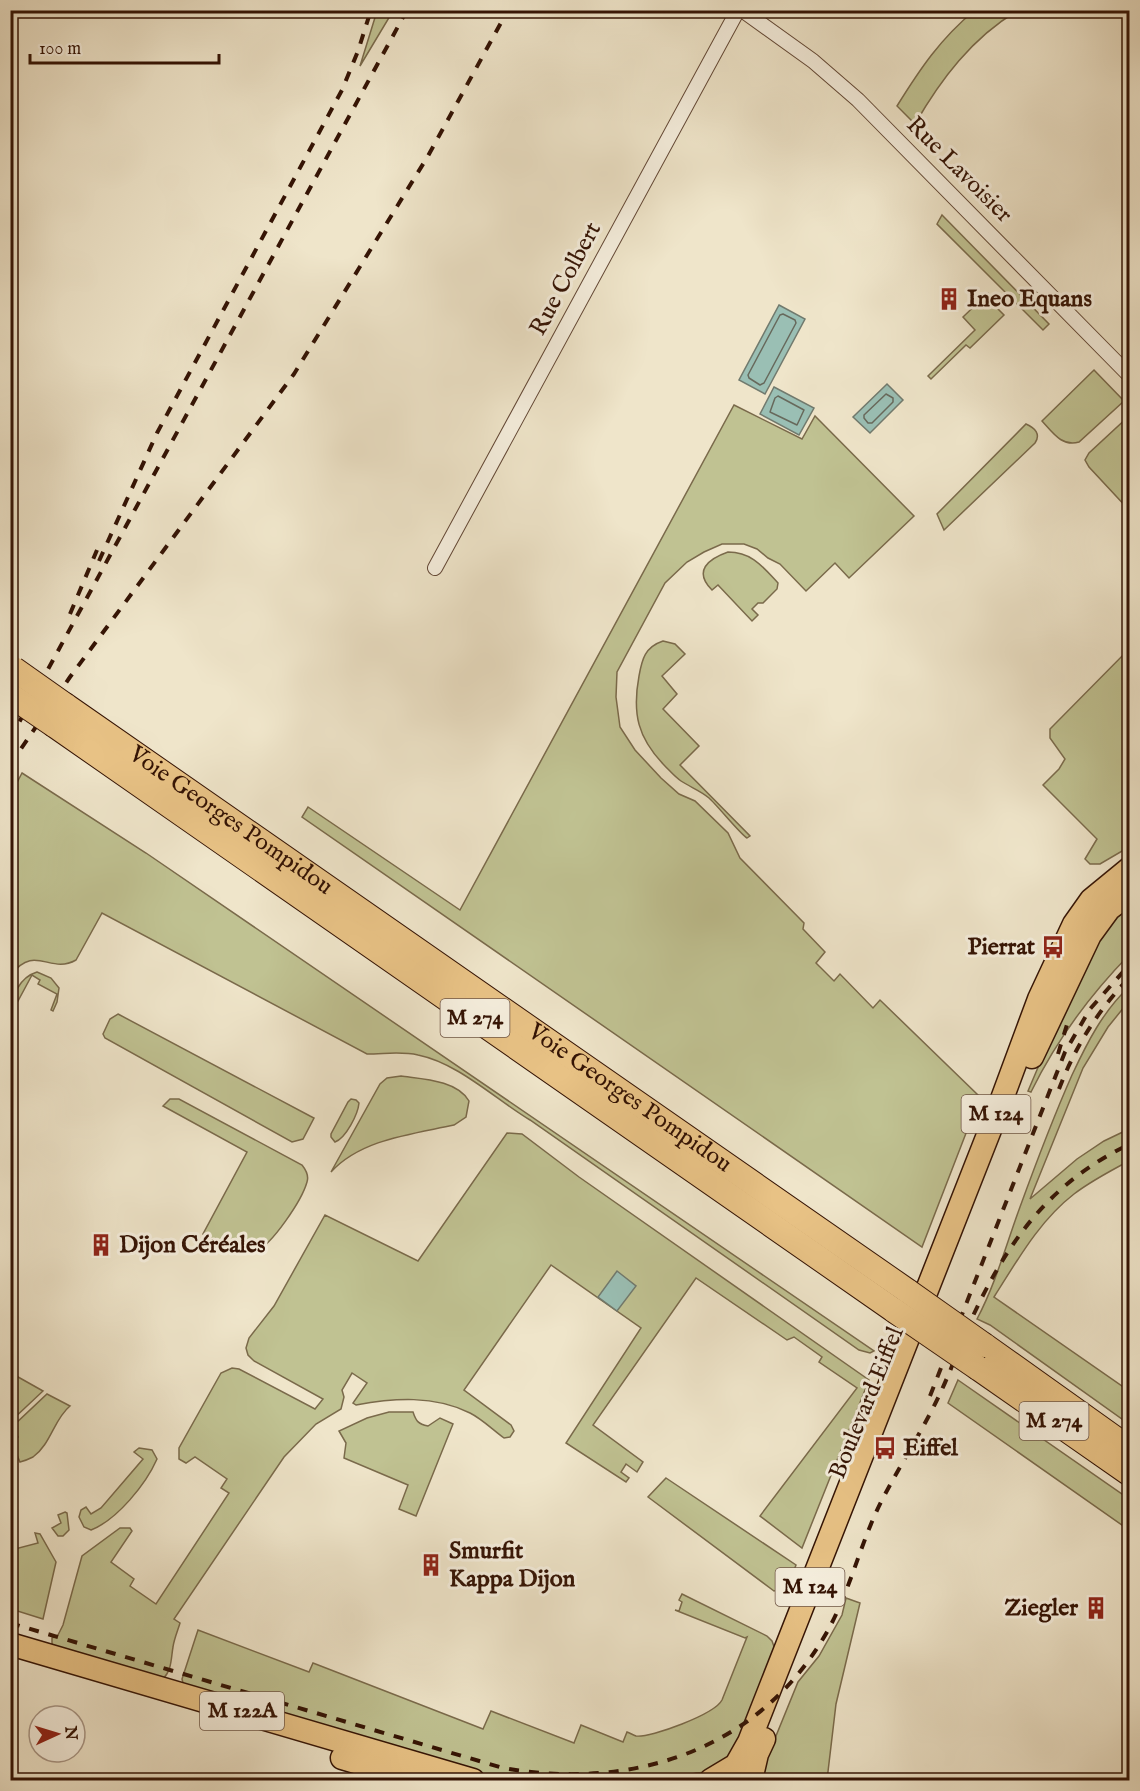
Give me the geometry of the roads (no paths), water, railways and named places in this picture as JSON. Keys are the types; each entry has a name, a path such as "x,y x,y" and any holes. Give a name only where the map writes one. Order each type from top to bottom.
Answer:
{"highway":[{"name":"Voie Georges Pompidou","path":"12,668 59,715 902,1302 978,1368 1130,1474"},
{"name":"Voie Georges Pompidou","path":"10,695 59,715"},
{"name":"Voie Georges Pompidou","path":"902,1302 984,1345 1130,1449"}],"main road":[{"name":"Boulevard Eiffel","path":"712,1780 736,1766 746,1748 995,1118 1039,999 1074,924 1091,900 1130,868"},
{"name":"Boulevard Eiffel","path":"751,1780 758,1754 1037,1046 1090,935 1109,909 1130,893"},
{"name":"M 122A","path":"10,1644 473,1780"},
{"name":"M 122A","path":"10,1657 416,1780"},
{"path":"693,1780 712,1780"}],"street":[{"name":"Rue Colbert","path":"435,568 738,10"},
{"name":"Rue Lavoisier","path":"742,10 813,61 858,100 1130,376"}],"water":[{"path":"779,305 805,319 765,394 739,380"},
{"path":"887,384 903,400 870,433 853,417"},
{"path":"774,387 814,408 799,435 760,414"},
{"path":"617,1271 636,1286 617,1311 598,1297"}],"railway":[{"path":"99,561 157,433 342,90 371,10"},
{"path":"10,739 407,10"},
{"path":"10,765 70,677 294,374 428,156 508,10"},
{"path":"70,614 97,550"},
{"path":"930,1396 1065,1052 1090,1009 1130,964"},
{"path":"1059,1089 1072,1058 1088,1030 1130,977"},
{"path":"1058,1054 1069,1018"},
{"path":"10,1623 503,1768 551,1774 599,1773 645,1766 689,1753 729,1733 766,1706 799,1673 835,1616 881,1502 932,1410 977,1307 1009,1250 1028,1224 1072,1180 1099,1161 1130,1144"}],"place":[{"name":"Ineo Equans","path":"949,299"},
{"name":"Pierrat","path":"1053,947"},
{"name":"Dijon Céréales","path":"101,1245"},
{"name":"Eiffel","path":"885,1448"},
{"name":"Smurfit Kappa Dijon","path":"431,1565"},
{"name":"Ziegler","path":"1096,1608"}]}
